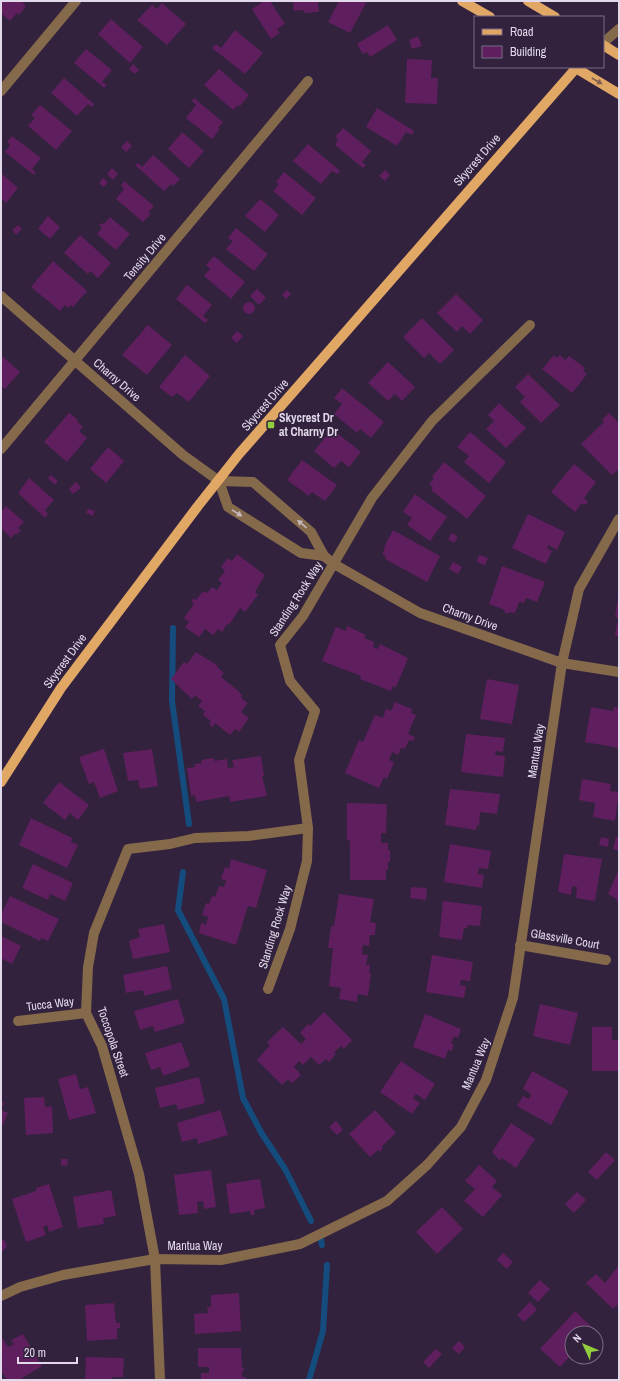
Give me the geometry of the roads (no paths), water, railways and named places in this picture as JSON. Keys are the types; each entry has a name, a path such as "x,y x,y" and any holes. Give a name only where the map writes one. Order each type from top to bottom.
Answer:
{"main road":[{"path":"462,1 488,16"},
{"path":"528,1 553,16"},
{"path":"604,45 619,55"},
{"name":"Skycrest Drive","path":"1,782 62,688 198,506 249,442 574,68"},
{"path":"577,68 619,94"}],"street":[{"path":"1,91 76,1"},
{"path":"604,43 619,29"},
{"name":"Tensity Drive","path":"1,449 308,81"},
{"name":"Charny Drive","path":"1,296 183,455 219,481 253,482 311,532 324,556 334,564 420,613 562,663 619,672"},
{"name":"Standing Rock Way","path":"268,989 290,929 307,861 308,828 300,760 315,711 290,681 280,645 303,616 372,498 432,421 530,325"},
{"path":"219,481 228,507 301,553 324,556"},
{"name":"Mantua Way","path":"1,1296 20,1287 63,1274 155,1259 221,1260 300,1244 387,1201 427,1165 461,1127 486,1080 513,998 562,663 580,589 619,519"},
{"name":"Toccopola Street","path":"160,1380 155,1259 138,1174 102,1046 86,1013 88,967 94,933 128,849 170,844 195,838 248,836 308,828"},
{"name":"Glassville Court","path":"520,945 606,960"},
{"name":"Tucca Way","path":"18,1021 86,1013"}],"waterway":[{"path":"173,628 172,701 189,824"},
{"path":"183,872 178,910 224,999 243,1098 262,1134 285,1169 311,1221"},
{"path":"320,1236 322,1245"},
{"path":"309,1380 323,1331 327,1265"}],"place":[{"name":"Skycrest Dr at Charny Dr","path":"271,425"}]}
